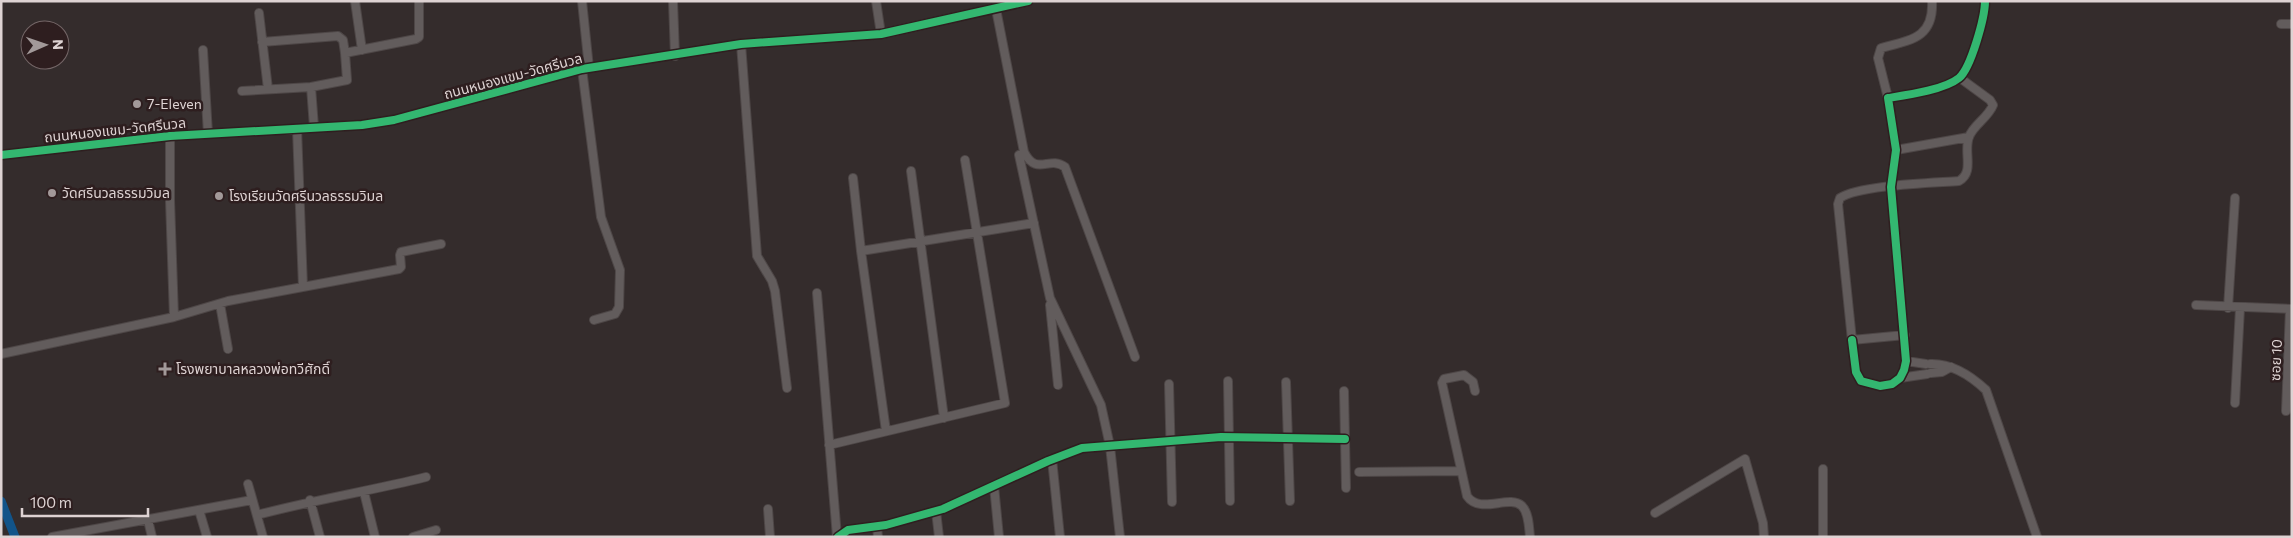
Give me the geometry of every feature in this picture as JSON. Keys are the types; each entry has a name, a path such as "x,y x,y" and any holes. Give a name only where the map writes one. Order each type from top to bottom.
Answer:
{"street":[{"path":"355,1 362,50"},
{"path":"345,53 420,37 419,1"},
{"path":"582,1 586,69 601,217 615,253 621,286 619,307 615,314 594,320"},
{"path":"673,1 675,56"},
{"path":"876,1 881,34"},
{"name":"ถนนหนองแขม-วัดศรีนวล","path":"1,155 170,136 314,128 394,120 586,69 741,44 881,34 1028,1"},
{"path":"1900,378 1906,361 1891,187 1896,150 1888,98 1878,52 1881,48 1911,39 1925,32 1933,14 1932,1"},
{"path":"1888,98 1933,89 1960,78 1976,44 1985,13 1985,1"},
{"path":"1000,6 1024,152 1035,165 1061,164 1069,174 1136,357"},
{"path":"259,13 268,89"},
{"path":"2281,24 2292,24"},
{"path":"242,91 311,87 347,80 343,40 338,36 262,42"},
{"path":"741,44 757,256 772,281 775,291 787,388"},
{"path":"203,50 208,134"},
{"path":"1896,150 1969,136 1990,112 1993,105 1990,100 1960,78"},
{"path":"311,87 314,128"},
{"path":"297,129 303,287"},
{"path":"170,136 174,317"},
{"path":"1952,368 1942,372 1900,378 1892,384 1880,386 1861,381 1856,372 1838,204 1840,198 1846,194 1891,187 1958,181 1965,178 1969,136"},
{"path":"1019,155 1050,298 1058,385"},
{"path":"829,445 1005,403 965,160"},
{"path":"911,171 944,418"},
{"path":"853,178 861,251 886,431"},
{"path":"2228,308 2234,198"},
{"path":"861,251 1034,224"},
{"path":"1,354 174,317 220,304 399,270 402,252 440,244"},
{"path":"817,293 837,537 848,530 877,526 936,511 1052,459 1082,448 1229,437 1345,439"},
{"path":"1050,298 1101,405 1110,446 1120,537"},
{"path":"220,304 228,349"},
{"path":"2196,305 2228,308 2291,309"},
{"path":"2235,403 2240,308"},
{"name":"ซอย 10","path":"2286,412 2291,309"},
{"path":"1852,340 1905,335"},
{"path":"1906,361 1928,364 1943,363 1969,375 1986,390 2038,537"},
{"path":"1475,391 1473,382 1464,375 1444,379 1442,383 1466,496 1470,502 1478,504 1516,503 1522,506 1526,512 1530,537"},
{"path":"1228,381 1230,501"},
{"path":"1286,382 1290,500"},
{"path":"1169,384 1172,502"},
{"path":"1344,391 1346,488"},
{"path":"1052,459 1060,537"},
{"path":"1655,513 1745,459 1763,523 1764,537"},
{"path":"1823,469 1824,537"},
{"path":"1359,472 1460,471"},
{"path":"256,515 310,500 364,492 426,478"},
{"path":"248,484 263,537"},
{"path":"994,486 999,537"},
{"path":"364,492 375,537"},
{"path":"52,537 94,534 148,520 252,500"},
{"path":"310,500 320,537"},
{"path":"768,508 770,537"},
{"path":"199,510 207,537"},
{"path":"936,511 939,537"},
{"path":"148,520 152,537"},
{"path":"877,526 878,537"},
{"path":"413,537 436,530"}],"waterway":[{"path":"1,501 15,537"}],"cycle path":[{"path":"1,155 170,136 362,125 394,120 582,69 741,44 881,34 1028,1"},
{"path":"1852,340 1856,372 1861,381 1880,386 1892,384 1900,378 1906,361 1891,187 1896,150 1888,98 1935,89 1959,78 1968,64 1976,42 1983,18 1985,1"},
{"path":"838,537 848,530 886,525 943,509 1048,461 1082,448 1221,437 1345,439"}],"place":[{"name":"7-Eleven","path":"137,104"},
{"name":"วัดศรีนวลธรรมวิมล","path":"52,193"},
{"name":"โรงเรียนวัดศรีนวลธรรมวิมล","path":"219,196"},
{"name":"โรงพยาบาลหลวงพ่อทวีศักดิ์","path":"165,369"}]}
